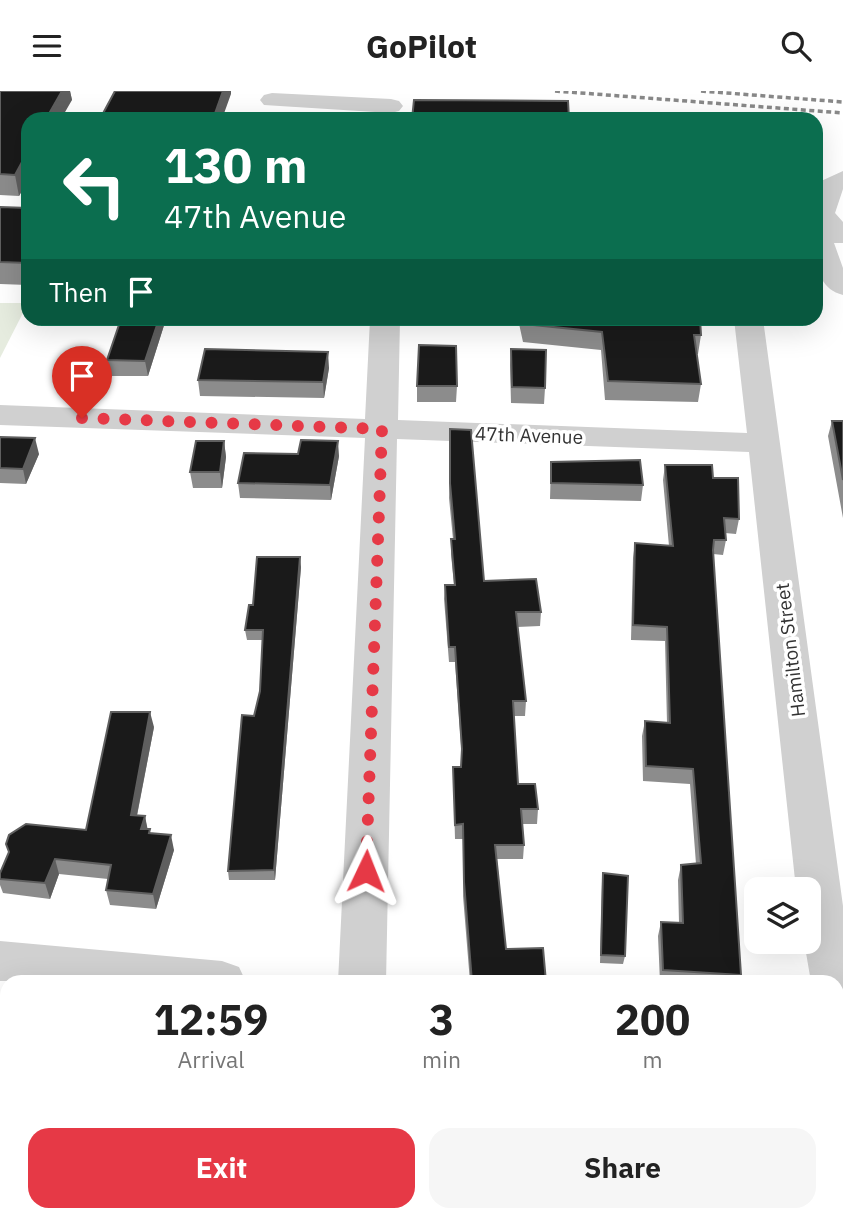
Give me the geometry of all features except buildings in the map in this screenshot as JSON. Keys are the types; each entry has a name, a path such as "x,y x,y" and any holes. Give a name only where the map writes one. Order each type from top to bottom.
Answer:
{"street":[{"path":"272,100 391,112 416,107"},
{"path":"823,210 828,187 843,179"},
{"path":"823,216 832,231 826,265 843,286"},
{"path":"362,975 385,326"},
{"name":"Hamilton Street","path":"750,326 822,919 834,975"},
{"name":"47th Avenue","path":"0,415 764,443"},
{"path":"0,961 148,975"}],"shaded area":[{"path":"0,303 21,303 21,317 0,358"}],"railway":[{"path":"555,91 843,113"},
{"path":"701,91 843,102"}],"route":[{"path":"82,418 382,429 366,871"}]}
